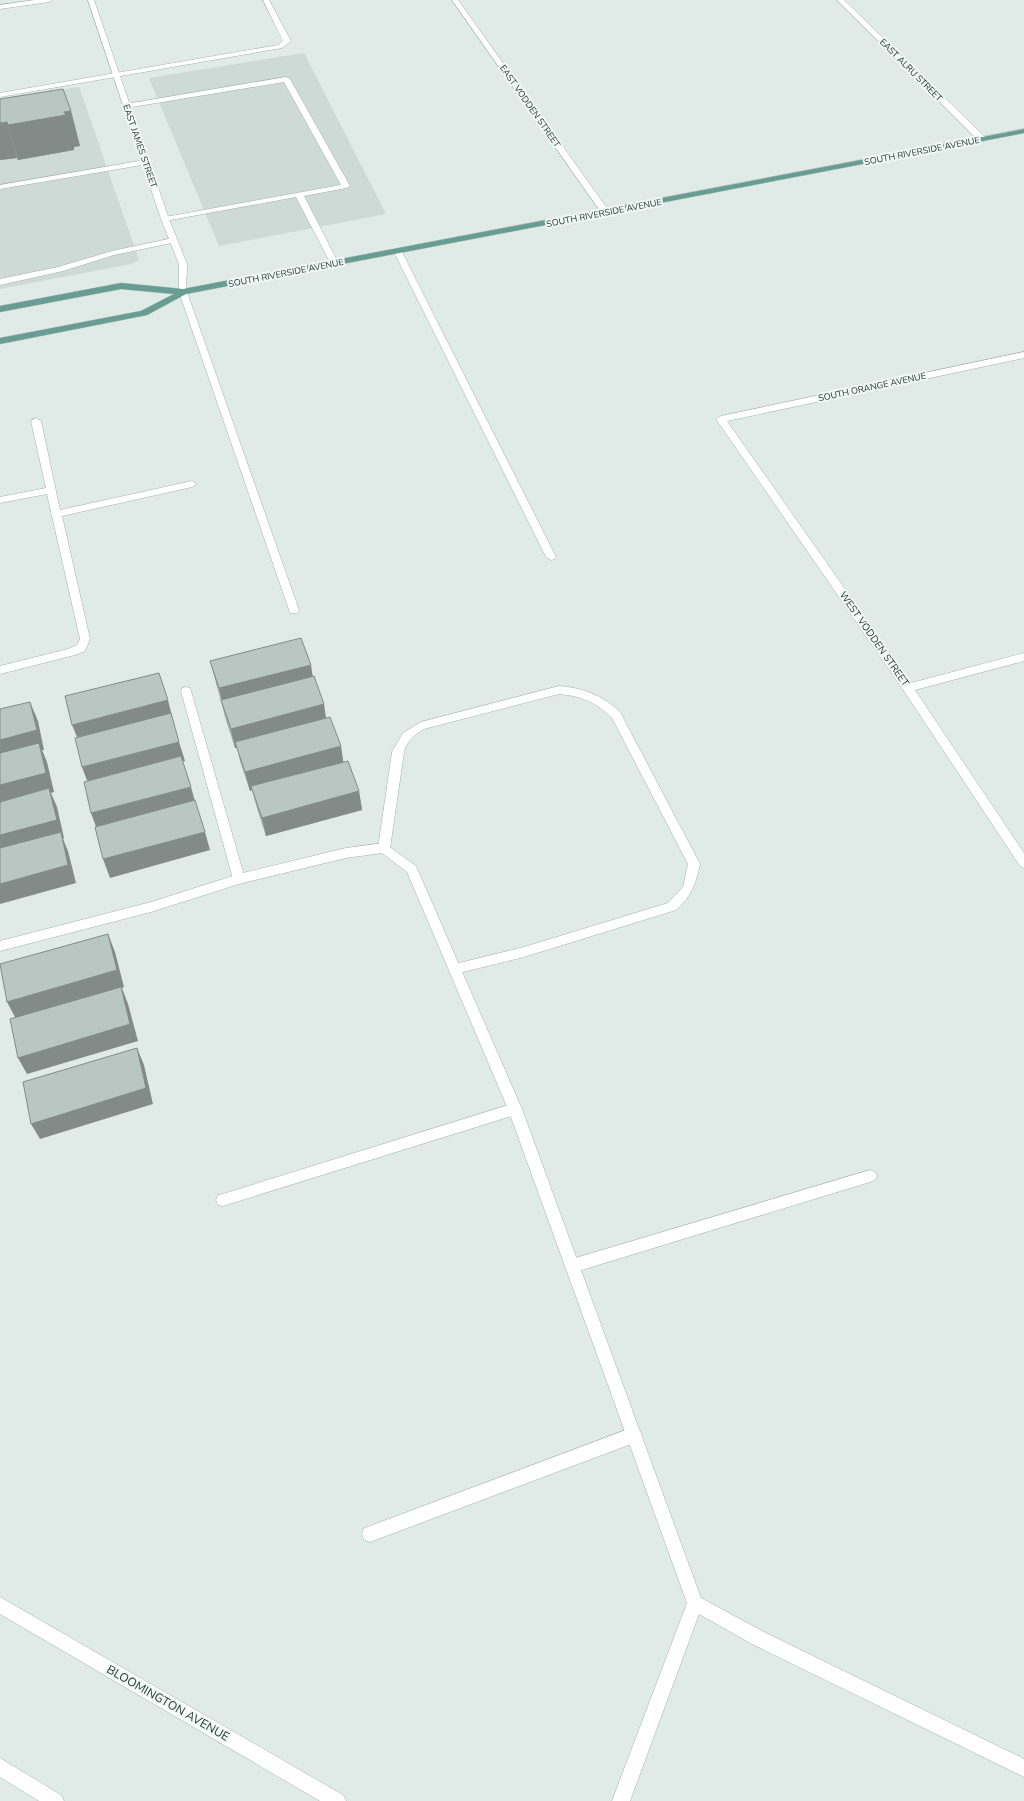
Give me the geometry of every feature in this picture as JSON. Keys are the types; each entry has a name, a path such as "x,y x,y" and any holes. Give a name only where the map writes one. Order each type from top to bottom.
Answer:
{"main road":[{"name":"SOUTH RIVERSIDE AVENUE","path":"0,309 121,286 183,292 1024,131"},
{"name":"SOUTH RIVERSIDE AVENUE","path":"0,341 144,313 183,292"}],"street":[{"path":"0,7 48,0"},
{"name":"EAST JAMES STREET","path":"91,0 145,162 183,264 183,292 294,610"},
{"path":"0,95 280,47 287,41 266,0"},
{"name":"EAST VODDEN STREET","path":"455,0 606,212"},
{"name":"EAST ALRU STREET","path":"840,0 982,140"},
{"path":"126,106 286,79 346,186 165,219"},
{"path":"0,187 145,162"},
{"path":"299,194 335,264"},
{"path":"0,282 60,269 112,253 173,240"},
{"path":"398,252 551,557"},
{"name":"SOUTH ORANGE AVENUE","path":"721,419 1024,355"},
{"name":"WEST VODDEN STREET","path":"721,419 908,688 1024,863"},
{"path":"0,670 71,652 81,648 86,639 36,421"},
{"path":"57,514 192,484"},
{"path":"0,500 51,490"},
{"path":"908,688 1024,657"},
{"path":"384,848 398,752 401,742 408,733 421,726 559,690 577,691 590,696 605,704 616,715 694,864 690,883 685,896 672,907 524,952 455,969"},
{"path":"186,691 239,878"},
{"path":"0,946 151,907 239,878 346,853 384,848 412,869 515,1109 695,1602 758,1638 1024,1768"},
{"path":"222,1200 515,1109"},
{"path":"572,1266 870,1176"},
{"path":"370,1534 634,1435"},
{"path":"621,1801 695,1602"},
{"name":"BLOOMINGTON AVENUE","path":"0,1605 337,1801"},
{"path":"0,1767 55,1801"}],"shaded area":[{"path":"304,53 386,214 219,246 149,78"},
{"path":"79,87 139,260 131,264 0,289 0,100"}],"building":[{"path":"63,89 71,111 64,112 66,115 8,125 7,122 0,123 0,99"},
{"path":"301,638 311,665 219,688 210,661"},
{"path":"159,673 168,700 72,725 65,696"},
{"path":"314,676 324,704 231,729 221,700"},
{"path":"30,702 37,730 0,740 0,709"},
{"path":"171,713 179,742 82,767 75,738"},
{"path":"330,717 341,746 245,772 235,742"},
{"path":"39,743 46,773 0,785 0,753"},
{"path":"181,756 191,787 91,813 84,782"},
{"path":"348,761 359,791 262,818 251,786"},
{"path":"49,788 57,820 0,835 0,802"},
{"path":"195,800 205,832 103,859 95,827"},
{"path":"61,832 68,865 0,884 0,848"},
{"path":"108,934 117,970 7,1002 0,964"},
{"path":"121,987 130,1024 18,1058 10,1019"},
{"path":"137,1048 146,1088 31,1124 23,1082"}]}
